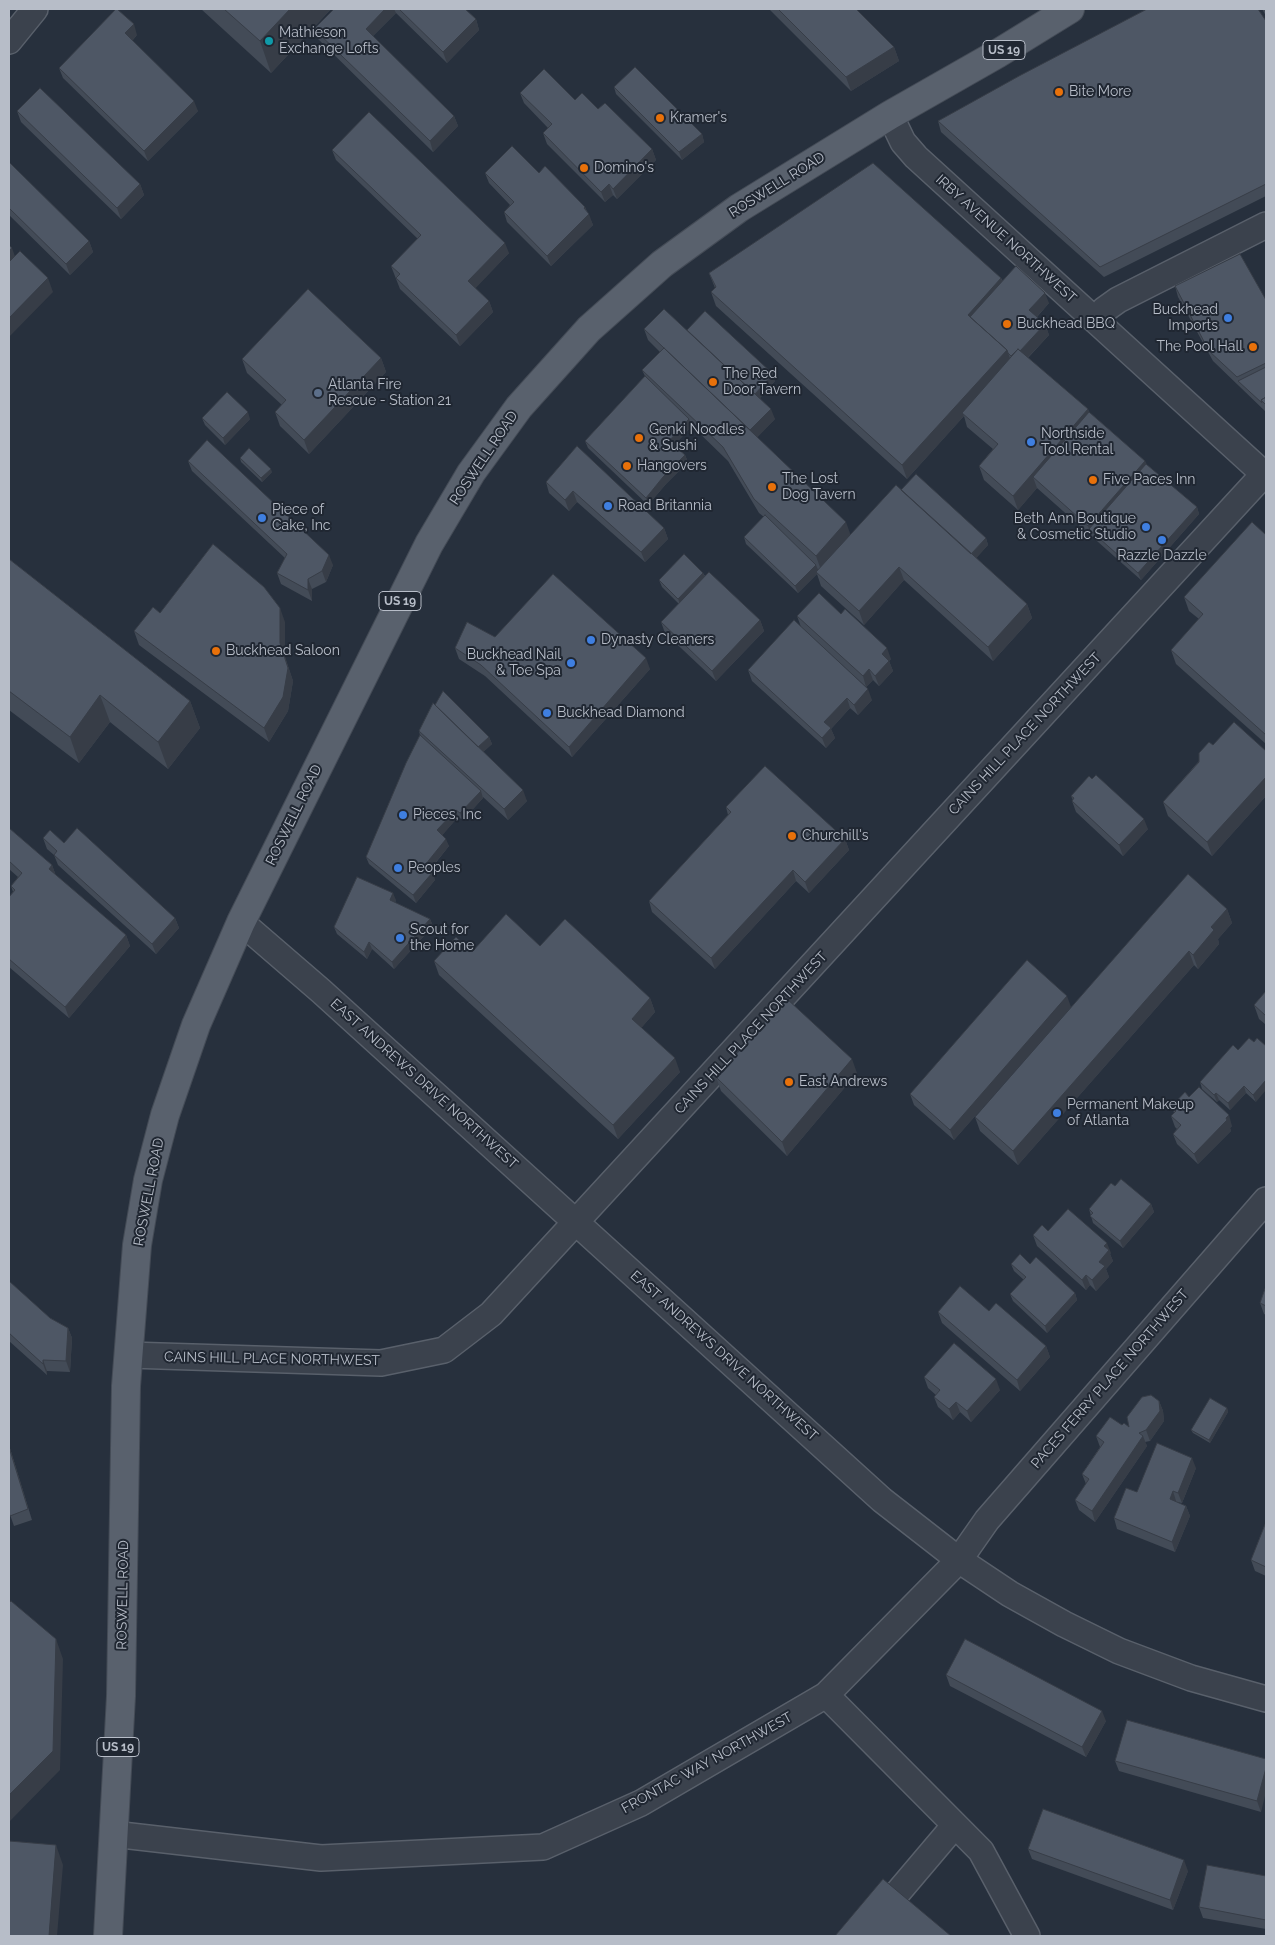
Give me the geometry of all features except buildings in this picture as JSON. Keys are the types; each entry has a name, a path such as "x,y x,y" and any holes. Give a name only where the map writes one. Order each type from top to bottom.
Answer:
{"main road":[{"name":"ROSWELL ROAD","path":"108,1936 121,1696 126,1386 137,1246 148,1180 165,1115 196,1025 241,922 429,544 471,473 519,407 589,329 669,257 739,208 890,115 997,54 1070,9"}],"street":[{"path":"9,42 35,9"},
{"name":"IRBY AVENUE NORTHWEST","path":"890,115 903,142 916,157 1265,475"},
{"path":"1096,320 1104,310 1118,300 1266,225"},
{"name":"CAINS HILL PLACE NORTHWEST","path":"129,1355 382,1363 444,1350 491,1314 1265,475"},
{"name":"EAST ANDREWS DRIVE NORTHWEST","path":"241,922 321,991 876,1494 959,1560 1010,1594 1056,1620 1120,1651 1191,1678 1266,1699"},
{"name":"PACES FERRY PLACE NORTHWEST","path":"826,1695 959,1560 987,1520 1266,1200"},
{"path":"826,1695 981,1851 1027,1936"},
{"name":"FRONTAC WAY NORTHWEST","path":"113,1834 321,1858 543,1847 641,1803 826,1695"},
{"path":"861,1936 955,1825"}],"place":[{"name":"Mathieson Exchange Lofts","path":"269,41"},
{"name":"Bite More","path":"1059,92"},
{"name":"Kramer's","path":"660,118"},
{"name":"Domino's","path":"584,168"},
{"name":"Buckhead Imports","path":"1228,318"},
{"name":"Buckhead BBQ","path":"1007,324"},
{"name":"The Pool Hall","path":"1253,347"},
{"name":"The Red Door Tavern","path":"713,382"},
{"name":"Atlanta Fire Rescue - Station 21","path":"318,393"},
{"name":"Genki Noodles & Sushi","path":"639,438"},
{"name":"Northside Tool Rental","path":"1031,442"},
{"name":"Hangovers","path":"627,466"},
{"name":"Five Paces Inn","path":"1093,480"},
{"name":"The Lost Dog Tavern","path":"772,487"},
{"name":"Road Britannia","path":"608,506"},
{"name":"Piece of Cake, Inc","path":"262,518"},
{"name":"Beth Ann Boutique & Cosmetic Studio","path":"1146,527"},
{"name":"Razzle Dazzle","path":"1162,540"},
{"name":"Dynasty Cleaners","path":"591,640"},
{"name":"Buckhead Saloon","path":"216,651"},
{"name":"Buckhead Nail & Toe Spa","path":"571,663"},
{"name":"Buckhead Diamond","path":"547,713"},
{"name":"Pieces, Inc","path":"403,815"},
{"name":"Churchill's","path":"792,836"},
{"name":"Peoples","path":"398,868"},
{"name":"Scout for the Home","path":"400,938"},
{"name":"East Andrews","path":"789,1082"},
{"name":"Permanent Makeup of Atlanta","path":"1057,1113"}]}
